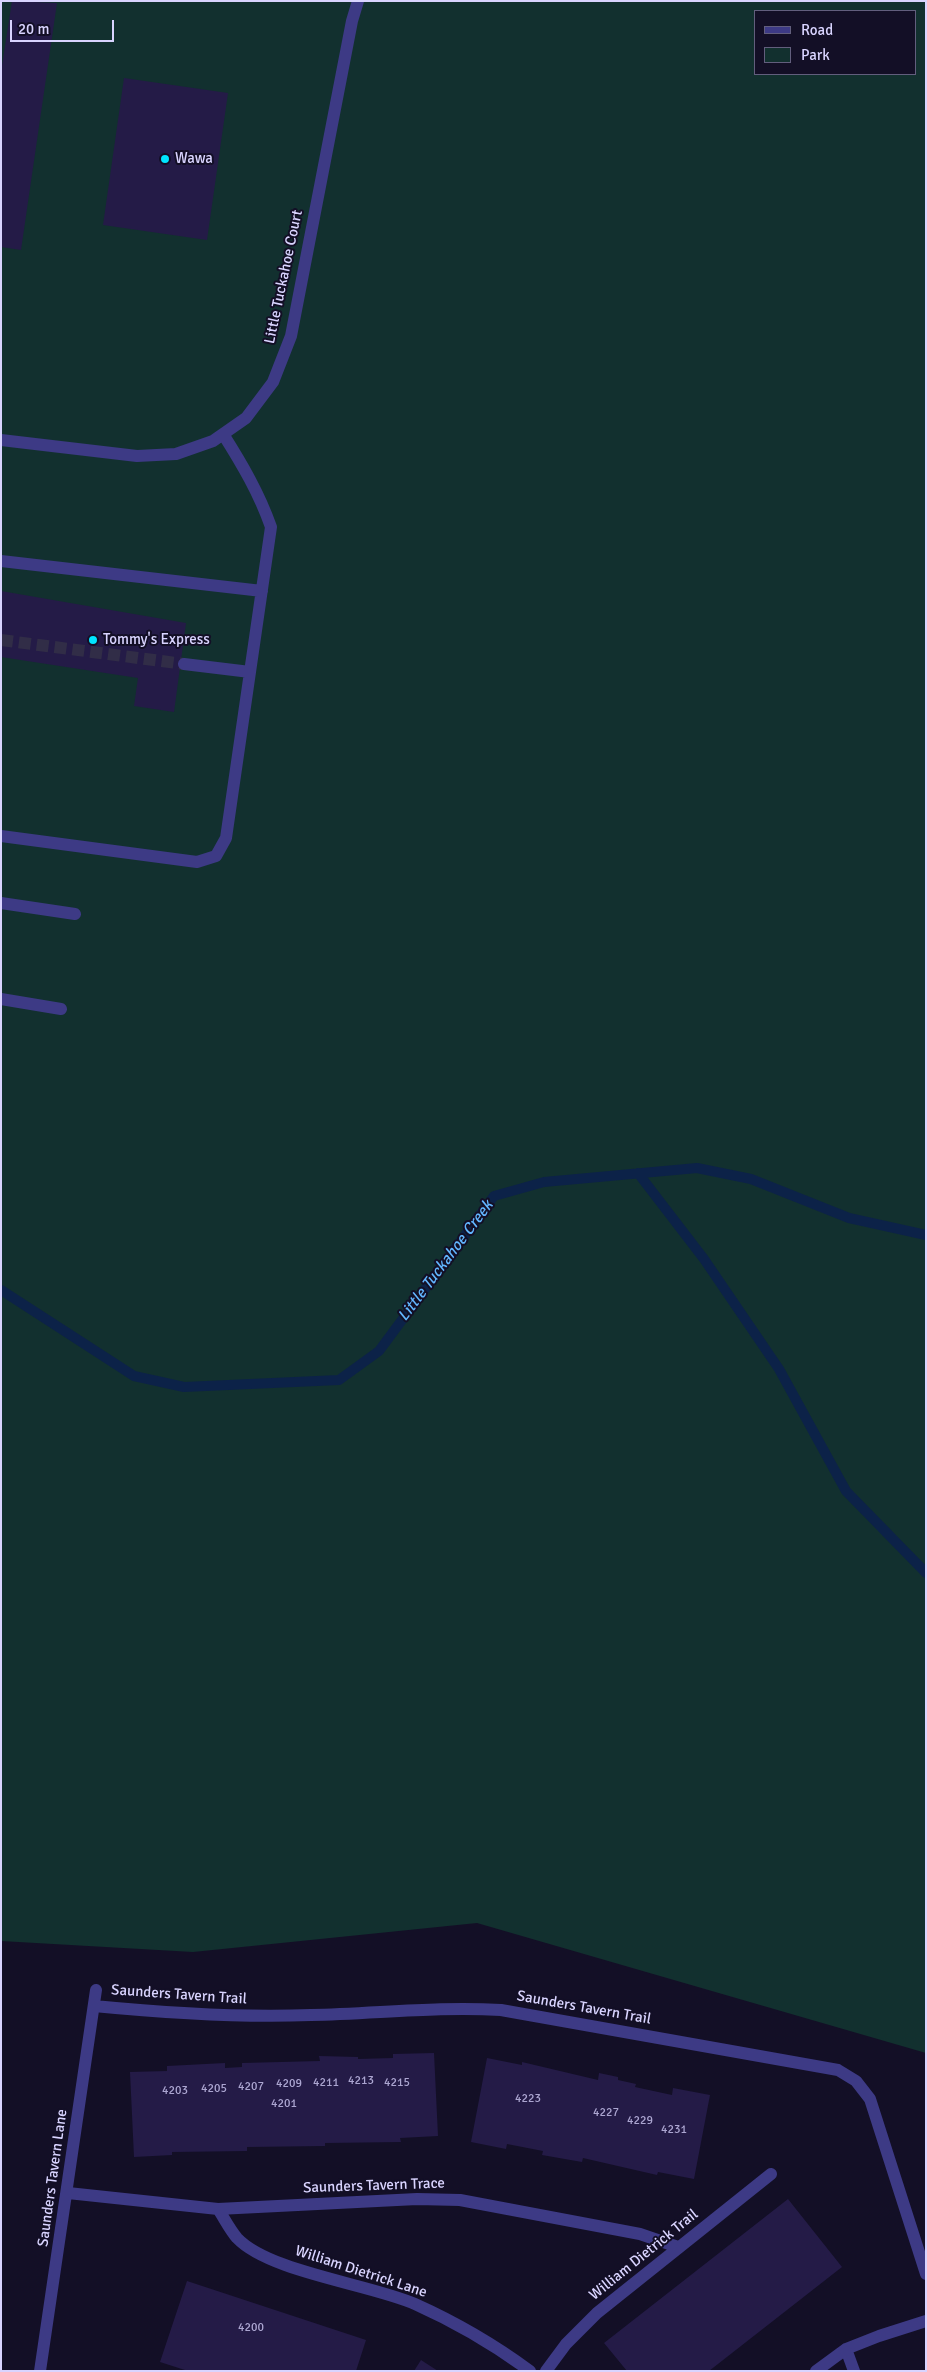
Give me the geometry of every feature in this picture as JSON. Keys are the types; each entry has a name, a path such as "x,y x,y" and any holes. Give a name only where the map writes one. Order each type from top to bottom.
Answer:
{"street":[{"name":"Little Tuckahoe Court","path":"1,440 137,456 176,454 213,440 246,418 273,382 291,336 352,20 358,1"},
{"path":"1,836 197,862 216,856 226,838 271,527 263,505 245,469 223,434"},
{"path":"1,561 262,591"},
{"path":"184,664 250,672"},
{"path":"1,903 75,914"},
{"path":"1,999 61,1008"},
{"name":"Saunders Tavern Lane","path":"40,2371 68,2193 96,1990"},
{"name":"Saunders Tavern Trail","path":"94,2006 232,2016 312,2015 464,2008 501,2010 838,2070 856,2081 870,2099 926,2274"},
{"name":"William Dietrick Trail","path":"546,2371 566,2344 597,2314 678,2247 772,2174"},
{"name":"Saunders Tavern Trace","path":"68,2193 218,2209 417,2199 460,2200 640,2234 678,2247"},
{"name":"William Dietrick Lane","path":"218,2209 237,2238 257,2253 284,2264 414,2304 447,2320 530,2371"},
{"path":"816,2371 846,2349 926,2321"},
{"path":"846,2349 854,2371"}],"green space":[{"path":"1,1 926,1 926,2053 477,1923 193,1952 1,1941"}],"building":[{"path":"12,1 57,3 21,250 1,247 1,72"},
{"name":"Wawa","path":"124,78 228,93 207,240 103,225"},
{"name":"Tommy's Express","path":"1,591 186,623 174,712 134,706 138,678 1,657"},
{"path":"434,2053 438,2136 400,2138 401,2142 325,2143 325,2146 247,2147 247,2151 172,2152 172,2155 134,2157 130,2072 167,2071 167,2066 225,2063 225,2068 242,2067 242,2063 320,2061 319,2056 358,2057 358,2059 393,2058 393,2054"},
{"path":"487,2058 522,2065 522,2062 598,2080 599,2073 618,2077 618,2080 636,2084 635,2087 672,2095 673,2088 710,2095 694,2179 658,2172 657,2175 583,2158 582,2162 542,2155 543,2151 507,2144 506,2149 471,2142"},
{"path":"788,2199 842,2267 709,2371 627,2371 604,2343"},
{"path":"187,2281 366,2340 356,2371 188,2371 160,2362"},
{"path":"421,2360 438,2371 414,2371"}],"waterway":[{"name":"Little Tuckahoe Creek","path":"1,1290 134,1376 184,1387 339,1380 379,1351 494,1196 544,1182 697,1168 751,1179 849,1218 926,1235"},
{"path":"638,1173 704,1259 779,1369 846,1491 926,1573"}],"tunnel":[{"path":"1,640 184,664"}],"place":[{"name":"Wawa","path":"165,159"},
{"name":"Tommy's Express","path":"93,640"}]}
